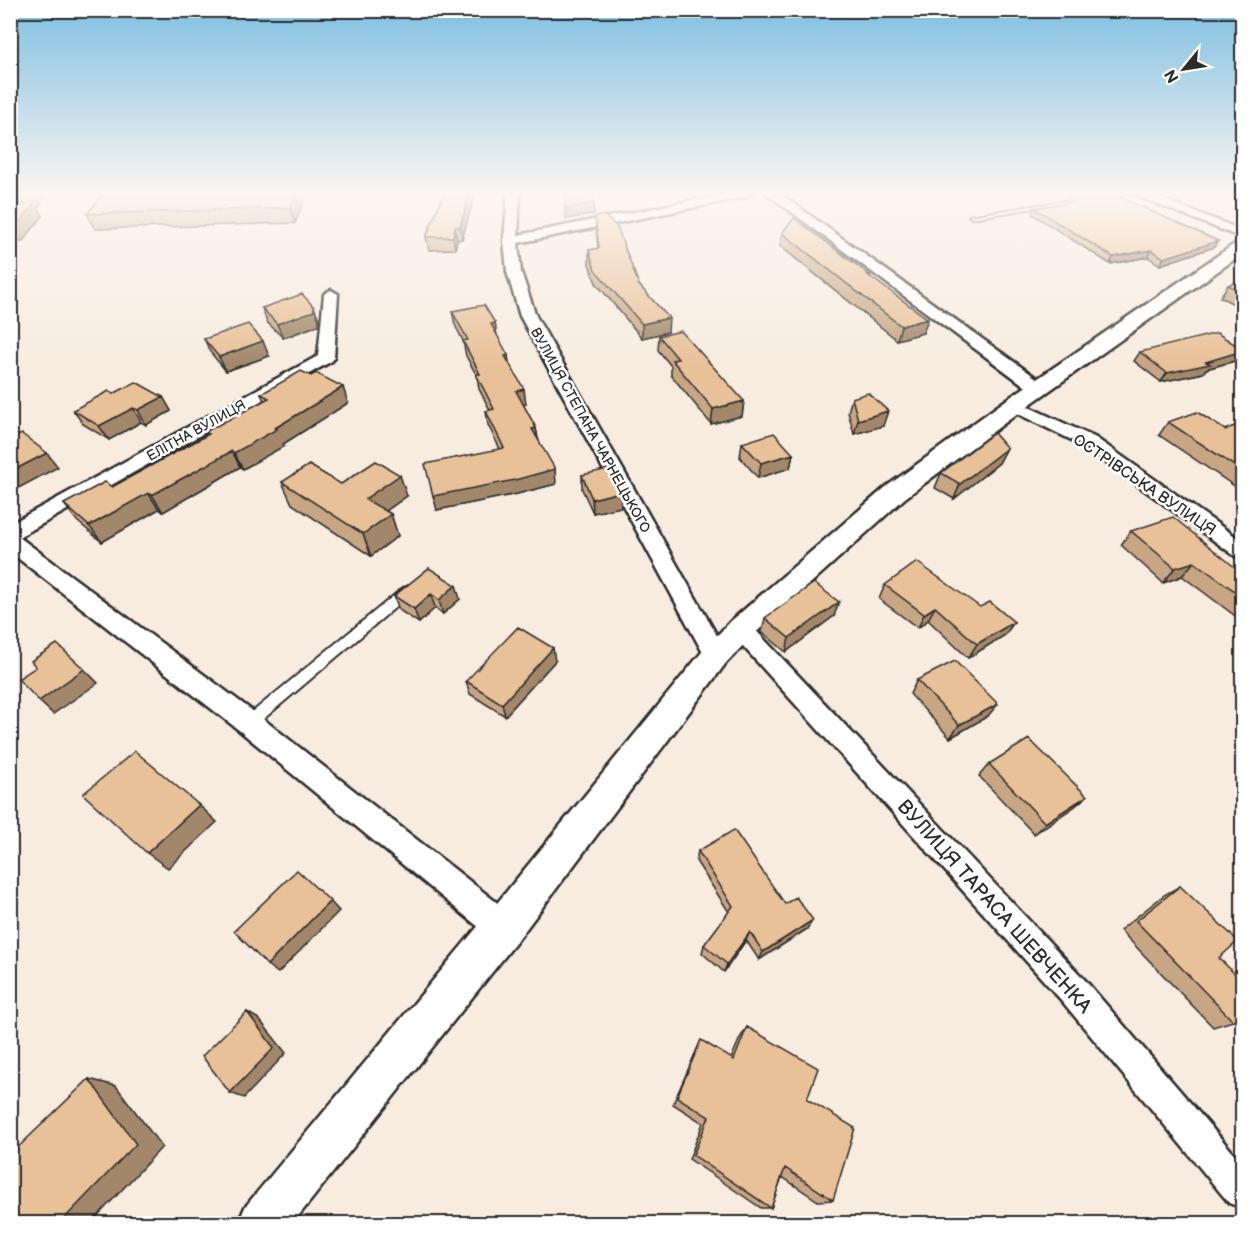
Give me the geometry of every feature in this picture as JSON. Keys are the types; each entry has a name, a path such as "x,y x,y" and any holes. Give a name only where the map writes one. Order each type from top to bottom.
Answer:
{"street":[{"name":"ВУЛИЦЯ СТЕПАНА ЧАРНЕЦЬКОГО","path":"512,251 514,272 528,316 716,655"},
{"path":"852,251 1039,388"},
{"path":"262,1224 503,927 716,655 741,629 896,492 1014,405 1237,251"},
{"name":"ЕЛІТНА ВУЛИЦЯ","path":"10,533 326,357 331,294"},
{"name":"ОСТРІВСЬКА ВУЛИЦЯ","path":"1014,405 1090,442 1242,551"},
{"path":"10,541 249,723 503,927"},
{"name":"ВУЛИЦЯ ТАРАСА ШЕВЧЕНКА","path":"741,629 1073,990 1242,1190"}],"lane":[{"path":"249,723 414,585"}],"building":[{"path":"589,251 626,251 639,285 669,318 642,324 595,270"},
{"path":"805,251 837,251 928,319 901,326"},
{"path":"1103,251 1148,251 1113,257"},
{"path":"1152,251 1188,251 1164,258"},
{"path":"1242,280 1242,292 1228,285"},
{"path":"302,294 314,307 314,311 277,324 262,308"},
{"path":"484,305 495,323 491,324 508,355 505,356 524,389 516,391 536,428 532,429 555,469 515,480 433,496 425,464 504,448 486,411 494,409 476,374 480,374 463,341 468,340 452,311"},
{"path":"248,324 263,341 219,357 204,339"},
{"path":"681,331 744,401 713,409 672,360 678,359 659,336"},
{"path":"1217,333 1242,351 1206,362 1210,364 1167,373 1140,352"},
{"path":"301,371 311,376 316,373 343,387 234,453 232,451 152,495 148,493 89,526 64,504 105,482 112,487 209,434 205,432 269,398 261,394"},
{"path":"136,382 163,397 138,410 133,408 99,426 73,410 109,391 113,394"},
{"path":"868,393 888,411 858,420 852,398"},
{"path":"1197,412 1225,430 1242,423 1242,471 1168,422"},
{"path":"10,432 17,436 22,434 47,453 10,472"},
{"path":"774,433 793,454 761,463 742,443"},
{"path":"994,433 1007,448 960,484 941,473"},
{"path":"376,461 400,475 365,499 391,514 363,534 282,482 309,465 341,484"},
{"path":"608,469 620,492 592,499 582,475"},
{"path":"1173,517 1242,573 1242,596 1194,562 1175,568 1131,531"},
{"path":"917,562 980,607 990,602 1014,622 977,644 935,607 924,614 885,585"},
{"path":"429,568 456,585 439,600 431,594 414,609 394,596"},
{"path":"814,583 839,602 789,638 765,618"},
{"path":"518,627 553,648 502,704 466,681"},
{"path":"57,644 84,669 39,701 18,679 36,667 31,661"},
{"path":"955,661 998,704 959,725 917,680"},
{"path":"1029,739 1087,796 1045,823 989,764"},
{"path":"135,751 199,805 147,853 83,794"},
{"path":"734,830 785,904 796,897 813,920 763,952 750,932 727,964 704,945 733,906 698,851"},
{"path":"297,870 330,901 267,965 234,931"},
{"path":"1180,886 1238,941 1219,958 1242,981 1242,1012 1233,1021 1136,921"},
{"path":"247,1012 274,1048 230,1093 202,1056"},
{"path":"747,1027 818,1068 807,1099 855,1128 833,1200 785,1168 771,1208 693,1155 709,1117 677,1097 701,1040 734,1060"},
{"path":"89,1079 136,1144 59,1224 12,1224 10,1221 10,1155"}]}
